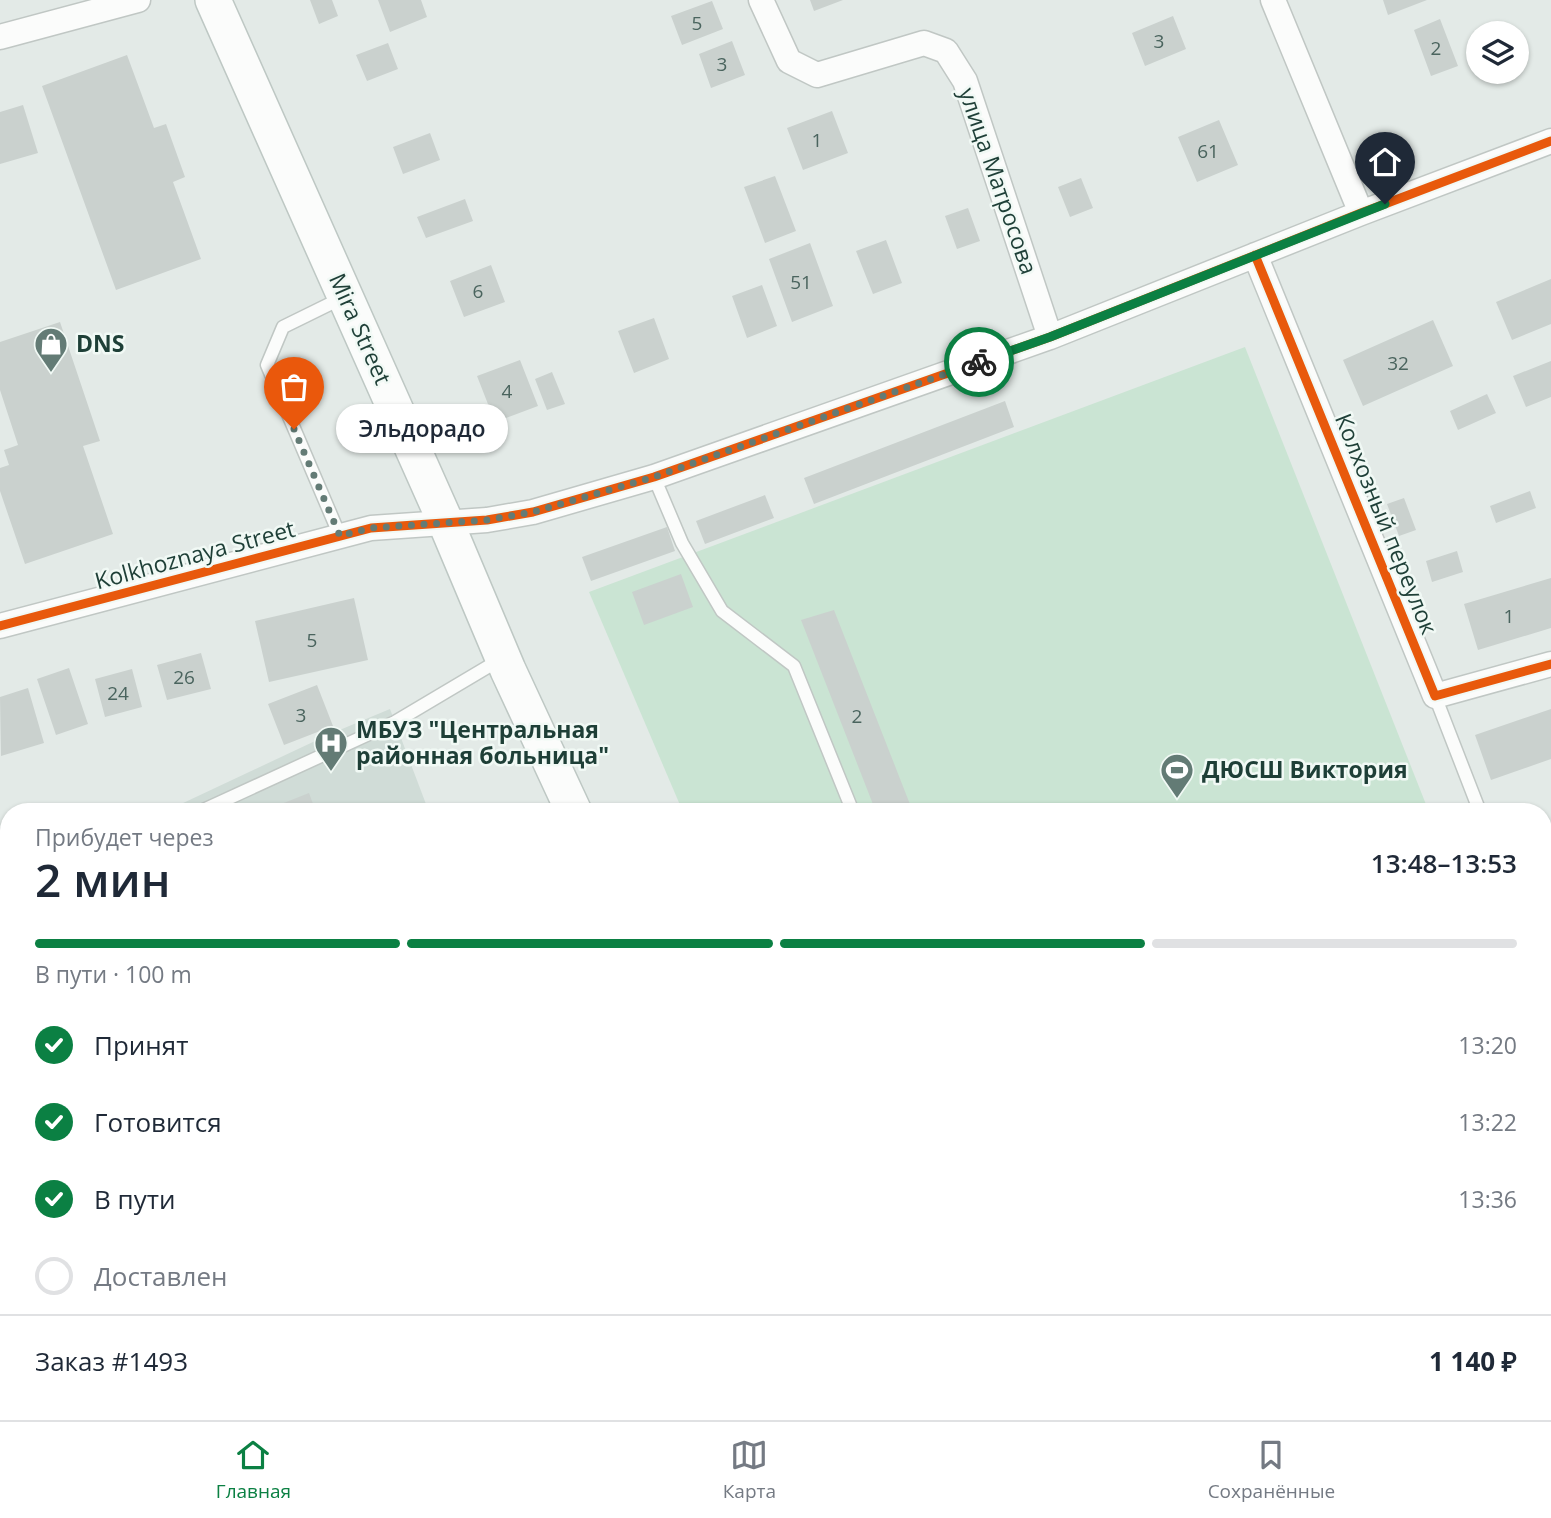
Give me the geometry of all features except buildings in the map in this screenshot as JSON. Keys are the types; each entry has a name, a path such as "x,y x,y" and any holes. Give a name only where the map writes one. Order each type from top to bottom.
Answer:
{"main road":[{"name":"Mira Street","path":"214,0 503,658 570,803"}],"street":[{"path":"0,37 138,0"},
{"name":"улица Матросова","path":"761,0 789,61 817,75 924,43 946,51 965,80 1050,337"},
{"path":"1273,0 1361,213"},
{"name":"Kolkhoznaya Street","path":"0,626 371,528 487,520 533,512 654,477 1050,337 1361,213 1551,141"},
{"name":"Колхозный переулок","path":"1255,255 1435,696"},
{"path":"1435,696 1551,664"}],"lane":[{"path":"340,536 267,365 283,327 345,297"},
{"path":"654,477 681,543 722,611 794,666 849,803"},
{"path":"219,803 395,722 503,658"},
{"path":"1435,696 1477,803"}],"shaded area":[{"name":"МБУЗ \"Центральная районная больница\"","path":"390,709 426,803 183,803"}],"green space":[{"path":"1245,347 1425,803 679,803 589,592"}],"cycle path":[{"path":"0,626 371,528 487,520 533,512 654,477 1050,337 1361,213 1551,141"},
{"path":"1255,255 1435,696 1551,664"}],"way so far":[{"path":"294,429 340,536 371,528 487,520 533,512 654,477 979,362"}],"place":[{"name":"DNS","path":"51,374"},
{"name":"Эльдорадо","path":"294,429"},
{"name":"МБУЗ \"Центральная районная больница\"","path":"331,773"},
{"name":"ДЮСШ Виктория","path":"1177,800"}],"route":[{"path":"979,362 1050,337 1385,204"}]}
